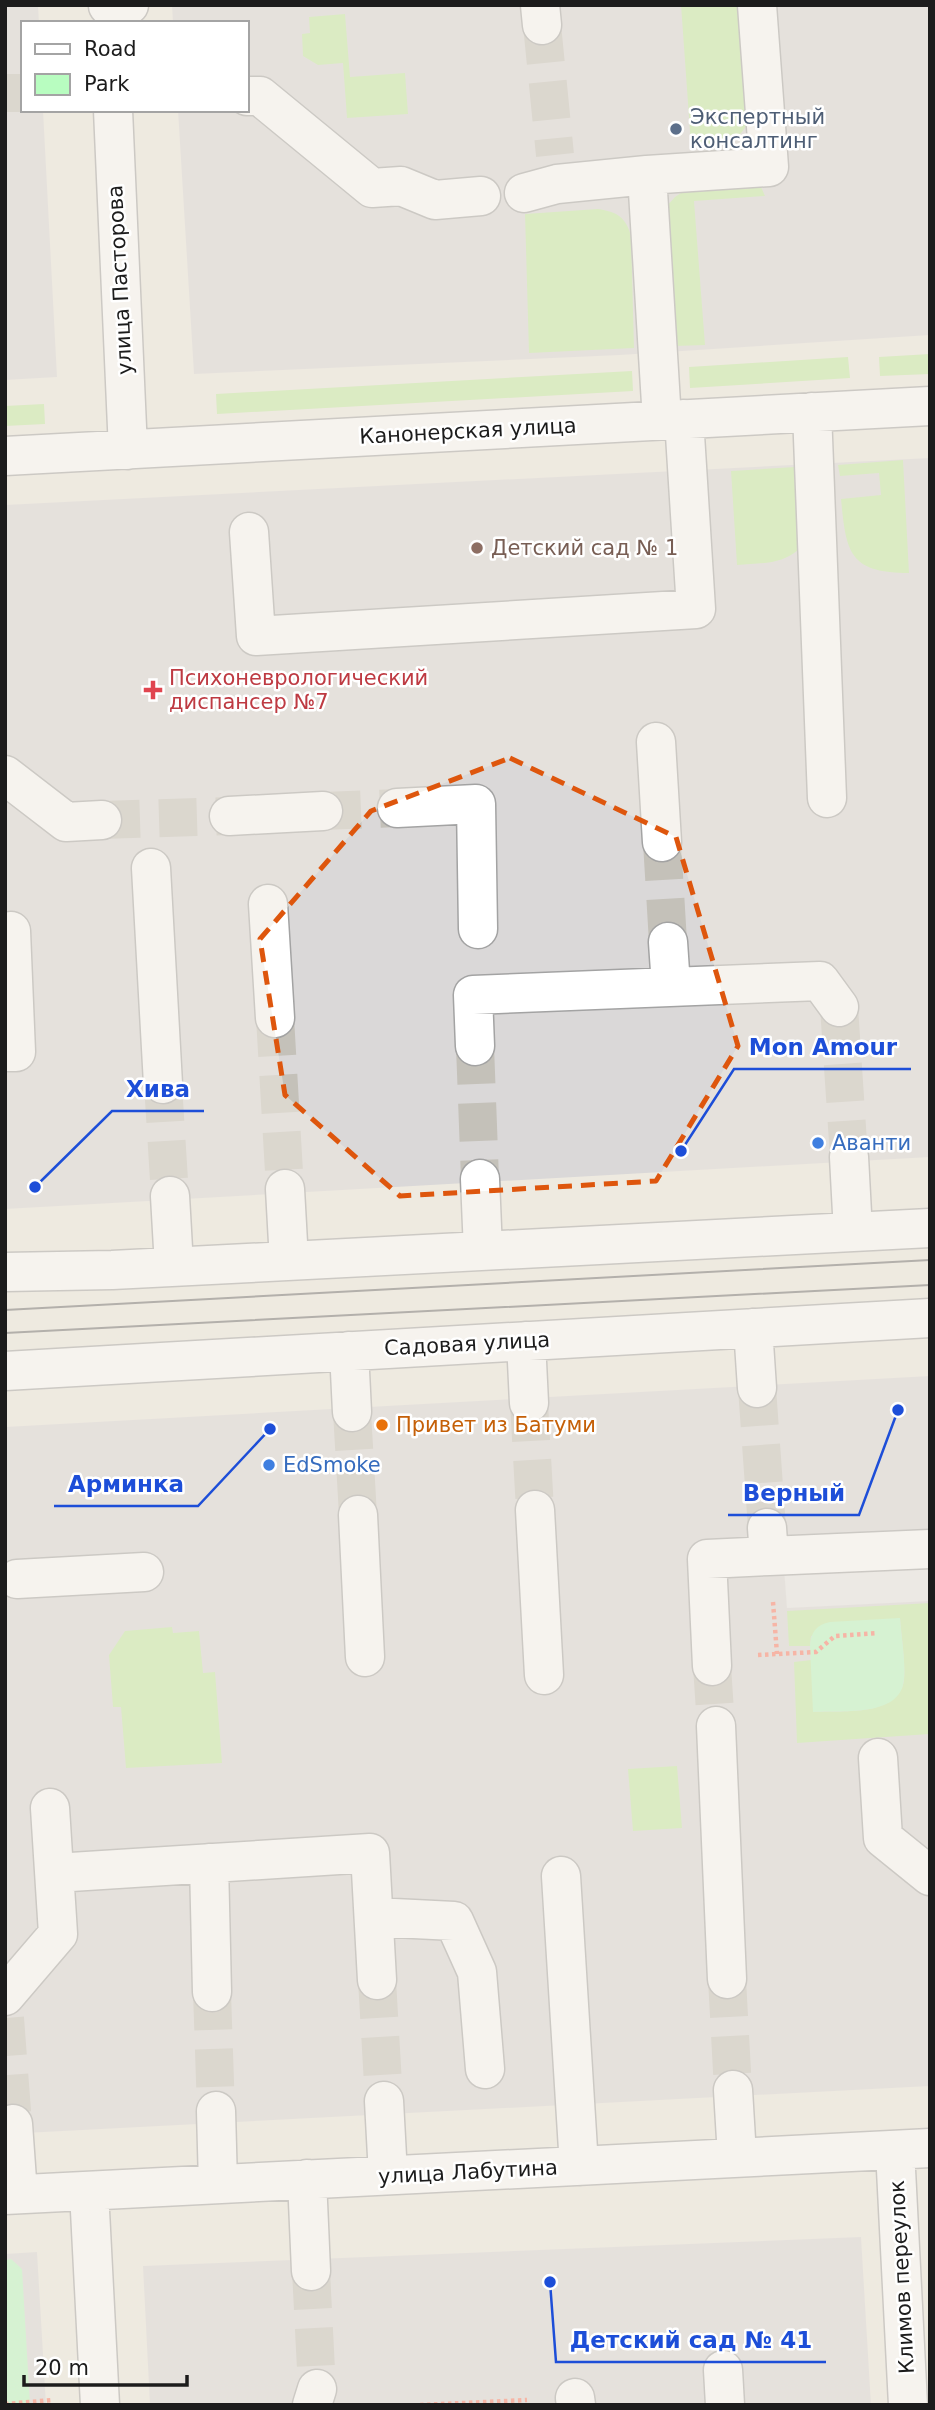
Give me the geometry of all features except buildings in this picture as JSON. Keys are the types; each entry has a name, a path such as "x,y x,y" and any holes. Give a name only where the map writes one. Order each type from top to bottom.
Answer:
{"street":[{"path":"545,177 647,175 769,167 757,5"},
{"path":"248,96 260,96 372,188 401,186 435,200 481,196"},
{"name":"улица Пасторова","path":"113,112 128,450"},
{"path":"249,532 256,636 696,609 647,175"},
{"name":"Канонерская улица","path":"5,456 930,406"},
{"path":"812,412 827,798"},
{"path":"656,742 662,842"},
{"path":"5,775 66,822 102,820"},
{"path":"397,808 476,804 478,929"},
{"path":"229,816 323,811"},
{"path":"152,868 163,1084"},
{"path":"268,904 275,1018"},
{"path":"5,1052 16,1052 11,931"},
{"path":"668,942 671,986"},
{"path":"475,1046 473,995 820,981 839,1007"},
{"path":"849,1157 853,1232"},
{"path":"480,1179 483,1251"},
{"path":"285,1189 289,1261"},
{"path":"170,1196 174,1266"},
{"path":"5,1272 289,1261 930,1228"},
{"name":"Садовая улица","path":"5,1371 930,1318"},
{"path":"753,1328 757,1388"},
{"path":"526,1341 529,1403"},
{"path":"349,1351 352,1412"},
{"path":"535,1510 544,1675"},
{"path":"358,1515 365,1657"},
{"path":"712,1662 707,1559 768,1542 930,1549"},
{"path":"17,1579 144,1572"},
{"path":"716,1726 727,1979"},
{"path":"878,1758 883,1838 930,1876"},
{"path":"5,1996 58,1934 50,1808"},
{"path":"55,1873 370,1853 377,1979"},
{"path":"209,1863 212,1992"},
{"path":"561,1876 579,2166"},
{"path":"374,1917 454,1922 477,1972 485,2069"},
{"path":"733,2090 737,2156"},
{"path":"384,2101 388,2175"},
{"path":"216,2111 218,2184"},
{"path":"12,2194 13,2124"},
{"name":"улица Лабутина","path":"12,2194 913,2149"},
{"name":"Климов переулок","path":"908,2405 913,2149"},
{"path":"307,2179 311,2271"},
{"path":"89,2191 100,2405"}],"path":[{"path":"712,1662 816,1652 835,1636 877,1633"},
{"path":"5,2404 58,2400"},
{"path":"420,2405 576,2401"}],"highlighted area":[{"path":"510,758 676,837 738,1046 656,1181 400,1196 285,1095 260,939 371,811"}],"shaded area":[{"path":"5,5 38,5 39,21 21,21 21,112 43,112 57,377 5,380"},
{"path":"172,5 930,5 930,335 620,355 194,374 178,112 248,112 248,21 173,21"},
{"path":"930,458 930,1157 5,1209 5,505"},
{"path":"930,1376 930,2086 5,2134 5,1427"},
{"path":"930,1562 930,1601 787,1608 784,1568"},
{"path":"861,2237 871,2405 150,2405 143,2266"},
{"path":"37,2252 46,2405 5,2405 5,2254"}],"green space":[{"path":"681,5 742,5 749,120 732,140 691,145"},
{"path":"345,14 350,77 405,73 408,114 347,118 343,63 318,65 303,56 302,34 310,33 309,17"},
{"path":"761,187 765,196 694,201 705,345 675,346 666,207 687,189"},
{"path":"598,209 620,216 631,236 634,348 529,353 525,214"},
{"path":"930,354 930,374 880,376 879,357"},
{"path":"848,357 850,378 690,388 689,367"},
{"path":"632,371 633,391 217,414 216,394"},
{"path":"44,404 45,424 5,426 5,406"},
{"path":"903,460 909,573 874,569 862,564 854,556 845,533 841,499 881,495 879,473 840,476 838,465"},
{"path":"795,467 803,482 799,549 778,561 737,565 731,471"},
{"path":"930,1603 930,1734 797,1743 794,1662 811,1660 814,1712 864,1710 888,1702 897,1695 904,1679 903,1653 900,1618 811,1636 810,1646 789,1646 787,1611"},
{"path":"900,1618 904,1670 903,1685 898,1695 878,1707 865,1710 813,1712 810,1646 815,1630 830,1622"},
{"path":"172,1627 173,1633 199,1631 203,1673 215,1672 222,1763 126,1768 121,1707 113,1707 109,1655 125,1631"},
{"path":"677,1766 682,1828 633,1831 628,1769"},
{"path":"11,2259 22,2269 30,2405 5,2405 5,2260"}],"tunnel":[{"path":"542,25 555,155"},
{"path":"5,93 21,93"},
{"path":"323,811 397,808"},
{"path":"102,820 229,816"},
{"path":"662,842 668,942"},
{"path":"839,1007 849,1157"},
{"path":"275,1018 285,1189"},
{"path":"475,1046 480,1179"},
{"path":"163,1084 170,1196"},
{"path":"757,1388 767,1528"},
{"path":"529,1403 535,1510"},
{"path":"352,1412 358,1515"},
{"path":"712,1666 716,1726"},
{"path":"727,1979 733,2090"},
{"path":"377,1980 384,2101"},
{"path":"212,1992 216,2111"},
{"path":"5,2018 13,2124"},
{"path":"311,2271 317,2389"}],"tram line":[{"path":"5,1310 930,1260"},
{"path":"5,1333 930,1285"}],"place":[{"name":"Экспертный консалтинг","path":"676,129"},
{"name":"Детский сад № 1","path":"477,548"},
{"name":"Психоневрологический диспансер №7","path":"153,690"},
{"name":"Аванти","path":"818,1143"},
{"name":"Mon Amour","path":"681,1151"},
{"name":"Хива","path":"35,1187"},
{"name":"Верный","path":"898,1410"},
{"name":"Привет из Батуми","path":"382,1425"},
{"name":"Арминка","path":"270,1429"},
{"name":"EdSmoke","path":"269,1465"},
{"name":"Детский сад № 41","path":"550,2282"}]}
